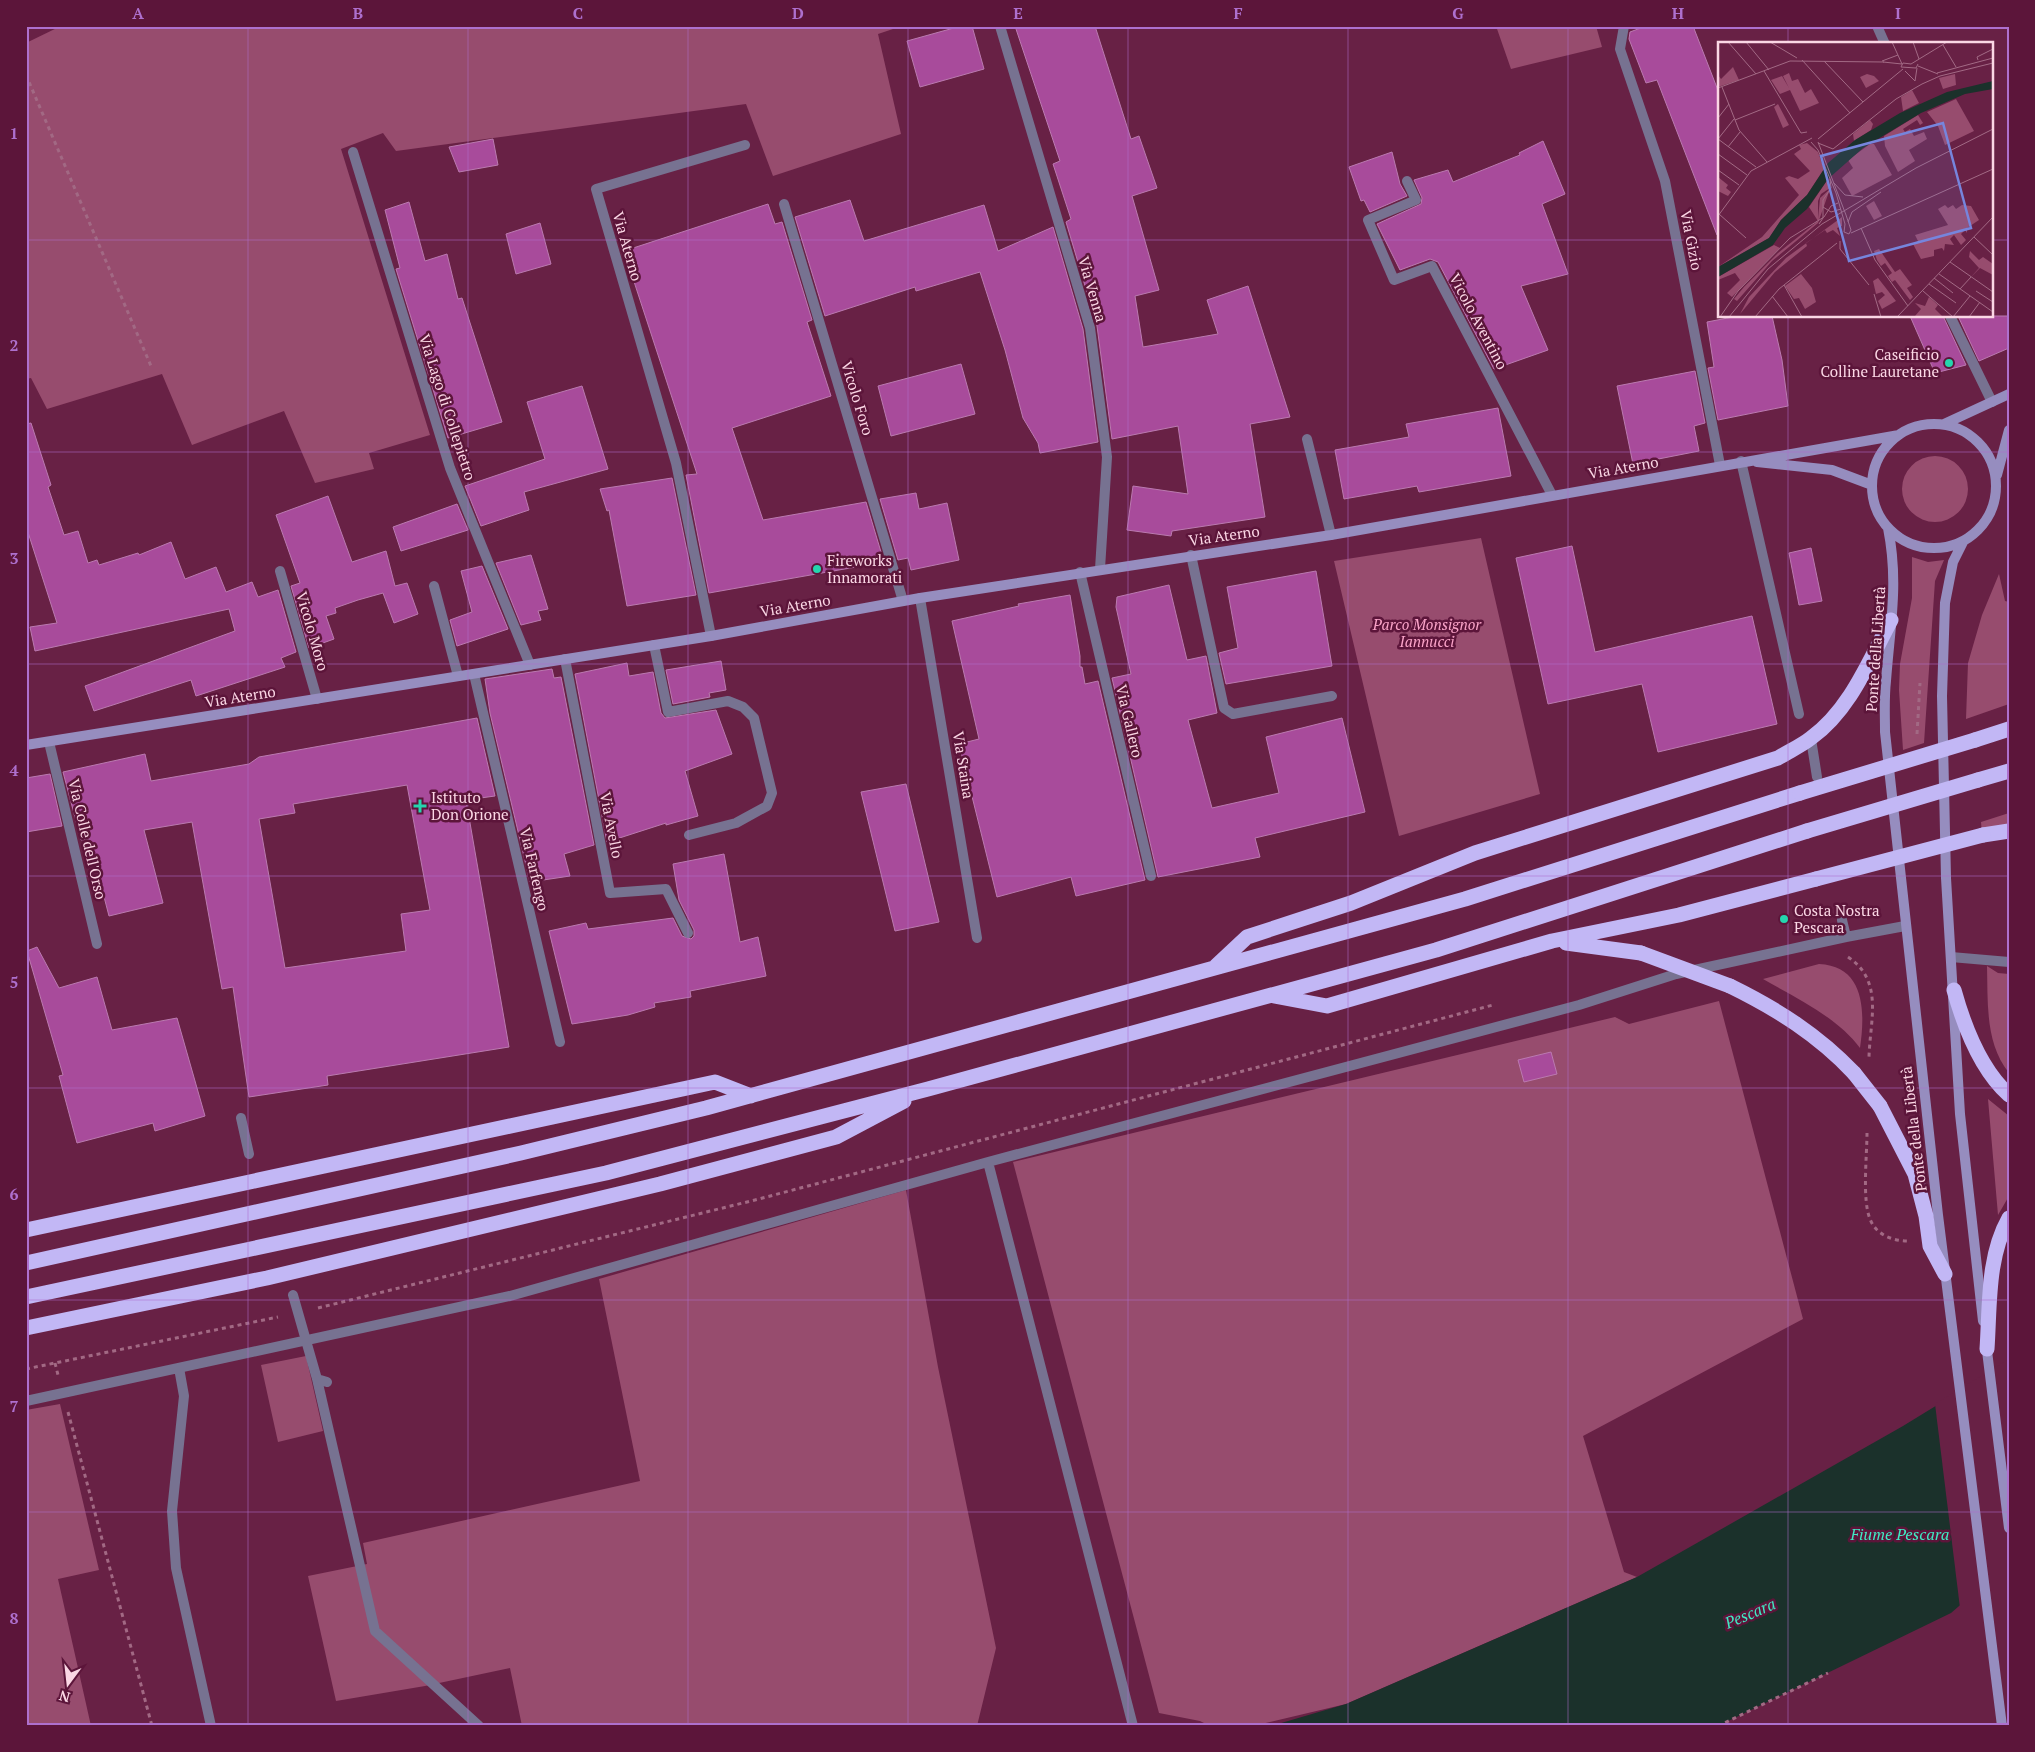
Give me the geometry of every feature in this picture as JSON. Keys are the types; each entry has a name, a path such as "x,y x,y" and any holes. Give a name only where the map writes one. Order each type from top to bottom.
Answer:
{"highway":[{"path":"1215,968 1247,936 1351,903 1475,853 1778,758 1811,739 1828,724 1844,704 1891,620"},
{"path":"26,1263 512,1156 750,1096 1465,899 2009,729"},
{"path":"26,1297 606,1173 928,1089 1436,950 1807,831 2009,771"},
{"path":"1270,995 1327,1006 1552,942 1679,915 1983,835 2009,831"},
{"path":"1552,942 1641,953 1730,986 1769,1005 1831,1048 1880,1106 1910,1161 1932,1216 1930,1246 1946,1274"},
{"path":"1954,990 1962,1017 1988,1071 1995,1082 2009,1095"},
{"path":"26,1230 714,1082 750,1096"},
{"path":"26,1328 267,1278 660,1184 836,1137 928,1089"},
{"path":"1986,1349 1993,1265 2000,1236 2009,1218"}],"main road":[{"path":"2009,394 1944,424 1920,425 1899,435 1886,446 1877,460 1872,485 1873,500 1879,515 1888,528 1904,541 1925,548 1945,548 1963,542 1979,530 1990,515 1997,496 1997,476 2009,430"},
{"path":"1944,424 1968,434 1979,442 1987,452 1997,476"},
{"name":"Via Aterno","path":"26,745 711,636 920,598 1080,572 1331,535 1742,461 1899,435"},
{"name":"Via Aterno","path":"1742,461 1832,470 1872,485"},
{"name":"Ponte della Libertà","path":"1888,528 1894,574 1885,683 1885,732 1932,1216"},
{"path":"1963,542 1953,562 1947,582 1943,686 1946,878 1960,1114 1969,1210 2009,1528"},
{"path":"1946,1274 2002,1726"}],"street":[{"name":"Via Venna","path":"1000,26 1090,328 1107,456 1100,569"},
{"name":"Via Gizio","path":"1624,26 1620,50 1665,181 1720,465"},
{"path":"1877,26 1884,42"},
{"name":"Via Aterno","path":"711,636 676,463 596,189 745,145"},
{"name":"Via Lago di Collepietro","path":"353,152 450,468 530,665"},
{"name":"Vicolo Aventino","path":"1407,181 1416,200 1368,220 1394,280 1432,266 1552,495"},
{"name":"Vicolo Foro","path":"784,204 903,601"},
{"path":"1951,318 1992,402"},
{"path":"1306,439 1331,535"},
{"path":"1742,461 1799,714"},
{"path":"1191,555 1224,708 1233,714 1332,696"},
{"name":"Vicolo Moro","path":"280,571 317,698"},
{"name":"Via Gallero","path":"1080,572 1152,876"},
{"path":"434,586 458,676"},
{"name":"Via Staina","path":"920,598 977,938"},
{"path":"654,645 668,712 728,701 743,707 754,718 772,794 767,806 736,823 689,834"},
{"name":"Via Avello","path":"565,659 610,893 666,889 688,933"},
{"name":"Via Farfengo","path":"474,674 560,1042"},
{"path":"1811,739 1817,777"},
{"name":"Via Colle dell'Orso","path":"49,742 97,944"},
{"path":"1842,920 1846,937"},
{"path":"26,1401 307,1342 510,1296 988,1162 1579,1005 1676,974 1905,926"},
{"path":"1951,958 2009,962"},
{"path":"241,1118 249,1154"},
{"path":"988,1162 1133,1726"},
{"path":"293,1295 307,1342 322,1380 375,1631 479,1726"},
{"path":"179,1368 184,1396 172,1511 176,1568 211,1726"}],"path":[{"path":"26,75 151,366"},
{"path":"1856,963 1867,977 1872,988 1874,1003 1870,1045"},
{"path":"1867,1131 1867,1200 1869,1218 1884,1235 1900,1241 1910,1241"},
{"path":"26,1369 55,1363 152,1726"},
{"path":"1718,1726 1828,1673"}],"green space":[{"path":"61,26 902,26 878,34 901,134 773,176 746,104 396,151 383,133 341,149 430,435 369,453 374,469 315,483 284,411 192,445 162,374 47,409 31,378 26,379 26,43"},
{"path":"1496,26 1596,26 1602,47 1511,69"},
{"path":"1935,456 1948,459 1958,466 1965,476 1968,489 1965,502 1958,512 1948,519 1935,522 1922,519 1912,512 1905,502 1902,489 1905,476 1912,466 1922,459"},
{"name":"Parco Monsignor Iannucci","path":"1481,538 1540,794 1399,836 1334,561"},
{"path":"1912,557 1928,562 1944,560 1935,581 1924,743 1903,750 1899,690 1900,664 1912,598"},
{"path":"1999,574 2005,601 2009,602 2009,704 1966,719 1968,663 1982,615"},
{"path":"2009,813 2009,828 1982,834 1981,822"},
{"path":"1819,964 1834,967 1846,973 1854,982 1862,1007 1860,1048 1851,1037 1828,1018 1763,979"},
{"path":"1987,966 1998,973 2009,974 2009,1073 1996,1049 1989,1022"},
{"path":"1719,1001 1803,1319 1583,1436 1624,1572 1637,1577 1346,1704 1253,1726 1210,1726 1200,1721 1159,1713 1013,1162 1615,1017 1629,1024"},
{"path":"1988,1099 2009,1116 2009,1196 1998,1215"},
{"path":"906,1190 938,1367 996,1648 977,1726 522,1726 510,1668 425,1686 336,1701 308,1576 367,1564 363,1543 640,1481 599,1279"},
{"path":"306,1356 323,1431 278,1442 261,1365"},
{"path":"60,1404 99,1570 58,1579 91,1726 26,1726 26,1410"}],"water":[{"name":"Fiume Pescara","path":"2009,1361 2009,1563 1951,1613 1718,1726 1271,1726 1346,1704 1637,1577 1903,1426"}],"pier":[{"path":"2009,1359 2009,1566 1960,1608 1935,1404"}],"building":[{"path":"961,26 972,26 984,69 920,87 907,41"},
{"path":"1015,26 1095,26 1131,139 1139,136 1157,188 1132,196 1159,290 1135,296 1143,347 1218,334 1207,300 1248,286 1290,417 1250,424 1265,517 1172,531 1171,536 1127,530 1133,486 1188,494 1178,426 1112,439 1097,326 1066,222 1071,219 1053,164 1060,161"},
{"path":"1646,26 1693,26 1718,90 1717,235 1657,80 1646,83 1629,39 1630,32"},
{"path":"493,139 498,165 459,172 449,147"},
{"path":"1543,141 1565,194 1542,204 1568,274 1521,286 1548,350 1494,369 1438,262 1430,259 1400,270 1377,224 1421,204 1422,198 1414,180 1448,170 1453,182 1520,155 1519,153"},
{"path":"1392,152 1400,184 1407,196 1370,212 1364,200 1361,201 1349,167"},
{"path":"850,200 864,241 984,205 998,251 1053,227 1083,329 1098,442 1040,453 1038,443 1023,418 1005,350 980,272 916,291 915,287 825,316 795,217"},
{"path":"409,202 425,261 447,254 458,299 462,298 502,422 448,438 396,269 400,268 385,210"},
{"path":"768,204 775,224 782,222 812,320 807,322 831,396 732,428 763,520 866,502 884,562 709,593 686,475 697,474 624,251"},
{"path":"540,223 551,264 516,274 506,234"},
{"path":"2009,316 2009,348 1979,361 1959,318"},
{"path":"1728,318 1772,318 1782,360 1788,406 1718,420 1708,368 1714,367 1707,322"},
{"path":"1911,318 1944,318 1966,365 1935,373"},
{"path":"961,364 975,414 891,436 878,386"},
{"path":"1695,371 1705,423 1694,426 1699,451 1633,464 1617,386"},
{"path":"582,386 608,469 524,492 529,510 481,526 465,486 545,459 527,402"},
{"path":"1498,408 1511,476 1419,492 1417,486 1344,499 1335,450 1409,437 1406,424"},
{"path":"31,423 51,485 48,487 64,535 78,531 88,563 97,560 99,565 138,553 139,555 171,542 185,579 216,567 226,592 252,582 258,597 278,590 296,652 281,658 285,667 196,696 191,680 94,711 85,686 235,631 229,609 35,651 30,627 57,623 26,526 26,424"},
{"path":"672,478 696,595 627,606 609,510 607,511 600,489"},
{"path":"916,493 919,509 947,503 959,560 911,570 908,558 898,560 880,499"},
{"path":"328,496 352,562 386,551 395,586 407,583 418,614 394,623 383,593 358,600 335,608 336,613 326,616 334,639 309,648 291,586 300,583 276,515"},
{"path":"457,504 468,530 401,551 393,527"},
{"path":"1572,546 1595,652 1752,616 1777,724 1658,752 1642,684 1548,704 1516,558"},
{"path":"1811,548 1822,601 1799,605 1789,553"},
{"path":"531,555 548,609 538,611 541,620 521,625 496,563"},
{"path":"482,566 508,629 457,646 450,620 472,612 461,571"},
{"path":"1316,571 1332,666 1226,684 1219,653 1238,648 1227,587"},
{"path":"1169,585 1187,660 1206,656 1212,687 1217,713 1188,720 1212,808 1279,793 1266,737 1342,718 1365,812 1255,838 1260,857 1158,877 1112,678 1131,674 1116,607 1117,597"},
{"path":"1070,595 1080,656 1080,667 1082,667 1085,684 1098,681 1145,880 1076,896 1071,877 997,897 959,744 979,739 952,621 1019,606 1018,604"},
{"path":"721,661 726,690 709,693 710,697 673,704 666,670"},
{"path":"627,663 629,676 653,672 661,713 665,718 716,710 732,754 685,771 698,816 666,825 666,823 607,842 575,674"},
{"path":"552,669 554,678 561,677 594,845 564,854 570,876 530,882 490,713 485,679"},
{"path":"477,718 495,796 466,800 509,1047 327,1076 328,1085 249,1097 233,987 222,989 192,822 144,830 163,903 109,916 89,839 81,840 63,772 145,754 151,781 249,764 259,757","holes":["407,785 430,910 401,914 406,951 285,968 259,819 295,813 293,804"]},
{"path":"50,774 62,826 26,832 26,778"},
{"path":"906,784 939,922 895,931 861,792"},
{"path":"724,854 740,942 758,937 766,976 690,991 691,997 654,1003 655,1007 628,1015 572,1024 549,931 586,923 588,929 673,918 682,936 691,939 694,936 694,930 679,900 673,864"},
{"path":"37,947 59,988 97,977 112,1030 177,1018 205,1116 155,1131 153,1123 77,1143 59,1076 63,1075 27,951"},
{"path":"1551,1052 1557,1074 1524,1082 1518,1060"}],"place":[{"name":"Caseificio Colline Lauretane","path":"1949,363"},
{"name":"Fireworks Innamorati","path":"817,569"},
{"name":"Istituto Don Orione","path":"420,806"},
{"name":"Costa Nostra Pescara","path":"1784,919"}],"water label":[{"name":"Pescara","path":"1750,1613"}]}
